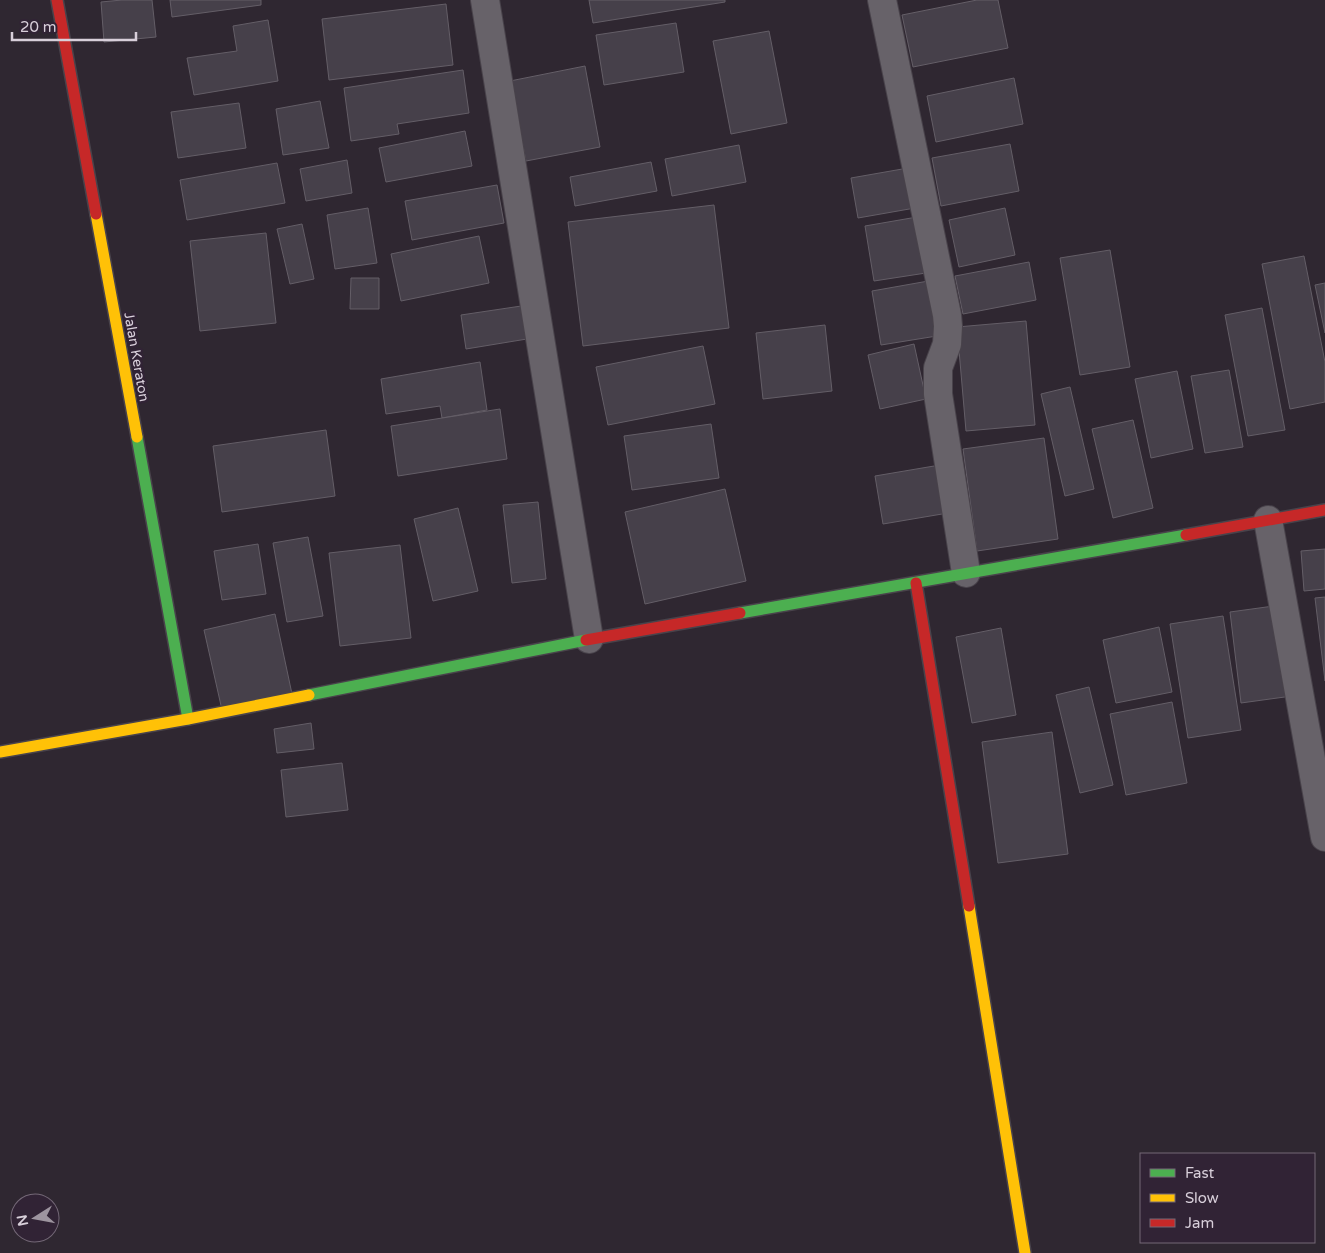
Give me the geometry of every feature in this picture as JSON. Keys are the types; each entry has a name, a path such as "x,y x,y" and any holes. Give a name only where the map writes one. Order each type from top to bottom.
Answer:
{"street":[{"name":"Jalan Keraton","path":"57,0 188,718"},
{"path":"486,0 589,639"},
{"path":"882,0 947,316 947,344 938,368 938,394 966,573"},
{"path":"0,752 188,718 589,639 1325,510"},
{"path":"1268,520 1325,837"},
{"path":"916,583 1025,1253"}],"building":[{"path":"152,0 156,37 104,42 101,2"},
{"path":"170,0 261,0 261,5 172,17"},
{"path":"589,0 725,0 725,2 593,23"},
{"path":"977,0 998,0 1008,48 913,67 902,15"},
{"path":"446,4 453,65 329,80 322,19"},
{"path":"268,20 278,81 194,95 187,58 237,51 233,26"},
{"path":"676,23 684,72 604,85 596,35"},
{"path":"769,31 787,123 731,134 713,41"},
{"path":"585,66 600,147 526,161 510,81"},
{"path":"463,70 469,113 397,124 399,134 351,141 344,88"},
{"path":"1014,78 1023,124 936,142 927,96"},
{"path":"320,101 329,148 283,155 276,109"},
{"path":"239,103 246,148 178,158 171,112"},
{"path":"465,131 472,166 386,182 379,148"},
{"path":"1010,144 1019,191 941,206 932,158"},
{"path":"739,145 746,182 672,196 665,159"},
{"path":"347,160 352,193 306,201 300,169"},
{"path":"651,162 657,191 575,206 570,177"},
{"path":"277,163 285,203 187,220 180,180"},
{"path":"908,168 915,208 858,218 851,178"},
{"path":"497,185 504,223 412,240 405,201"},
{"path":"714,205 729,328 583,346 568,222"},
{"path":"368,208 377,263 335,269 327,215"},
{"path":"1005,208 1015,255 959,267 949,220"},
{"path":"917,217 926,273 874,281 865,226"},
{"path":"302,224 314,279 290,284 277,229"},
{"path":"266,233 276,323 200,331 190,241"},
{"path":"479,236 489,283 401,301 391,254"},
{"path":"1110,250 1130,367 1080,375 1060,258"},
{"path":"1304,256 1325,362 1325,402 1290,409 1262,264"},
{"path":"1029,262 1036,300 963,314 955,276"},
{"path":"351,278 379,278 379,309 350,309"},
{"path":"934,280 943,335 881,345 872,291"},
{"path":"1325,283 1325,333 1315,285"},
{"path":"528,305 533,338 466,349 461,315"},
{"path":"1262,308 1285,430 1248,436 1225,315"},
{"path":"1026,321 1035,425 966,431 957,327"},
{"path":"825,325 832,391 763,399 756,333"},
{"path":"914,344 926,399 880,409 868,355"},
{"path":"703,346 715,404 608,425 596,367"},
{"path":"480,362 487,410 442,418 440,406 386,414 381,379"},
{"path":"1229,370 1243,447 1205,453 1191,376"},
{"path":"1177,371 1193,449 1151,458 1135,379"},
{"path":"1070,387 1094,489 1065,496 1041,394"},
{"path":"500,409 507,459 398,476 391,426"},
{"path":"1133,420 1153,508 1113,518 1092,429"},
{"path":"711,424 719,478 632,490 624,436"},
{"path":"326,430 335,496 222,512 213,446"},
{"path":"1044,438 1058,539 977,551 963,449"},
{"path":"940,465 948,513 883,524 875,476"},
{"path":"725,489 746,581 645,604 625,512"},
{"path":"538,502 546,579 512,583 503,505"},
{"path":"458,508 478,591 433,601 414,519"},
{"path":"308,537 323,616 287,622 273,543"},
{"path":"258,544 266,594 222,600 214,551"},
{"path":"400,545 411,638 340,646 329,553"},
{"path":"1325,549 1325,589 1304,591 1301,551"},
{"path":"1325,597 1325,681 1315,598"},
{"path":"1281,605 1292,696 1241,703 1230,612"},
{"path":"275,614 292,694 222,710 204,630"},
{"path":"1223,616 1241,730 1188,738 1170,624"},
{"path":"1159,627 1172,692 1116,703 1103,640"},
{"path":"1001,628 1016,715 972,723 956,637"},
{"path":"1089,687 1113,785 1080,793 1056,695"},
{"path":"1172,702 1187,783 1126,795 1110,714"},
{"path":"311,723 314,749 277,753 274,729"},
{"path":"1052,732 1068,854 998,863 982,742"},
{"path":"342,763 348,810 286,817 281,770"}],"traffic: fast":[{"path":"137,437 188,719"},
{"path":"740,613 1186,535"},
{"path":"309,695 586,640"}],"traffic: slow":[{"path":"96,214 137,437"},
{"path":"0,752 188,719 309,695"},
{"path":"969,906 1025,1253"}],"traffic: jam":[{"path":"57,0 96,214"},
{"path":"1186,535 1325,510"},
{"path":"916,583 969,906"},
{"path":"586,640 740,613"}]}
